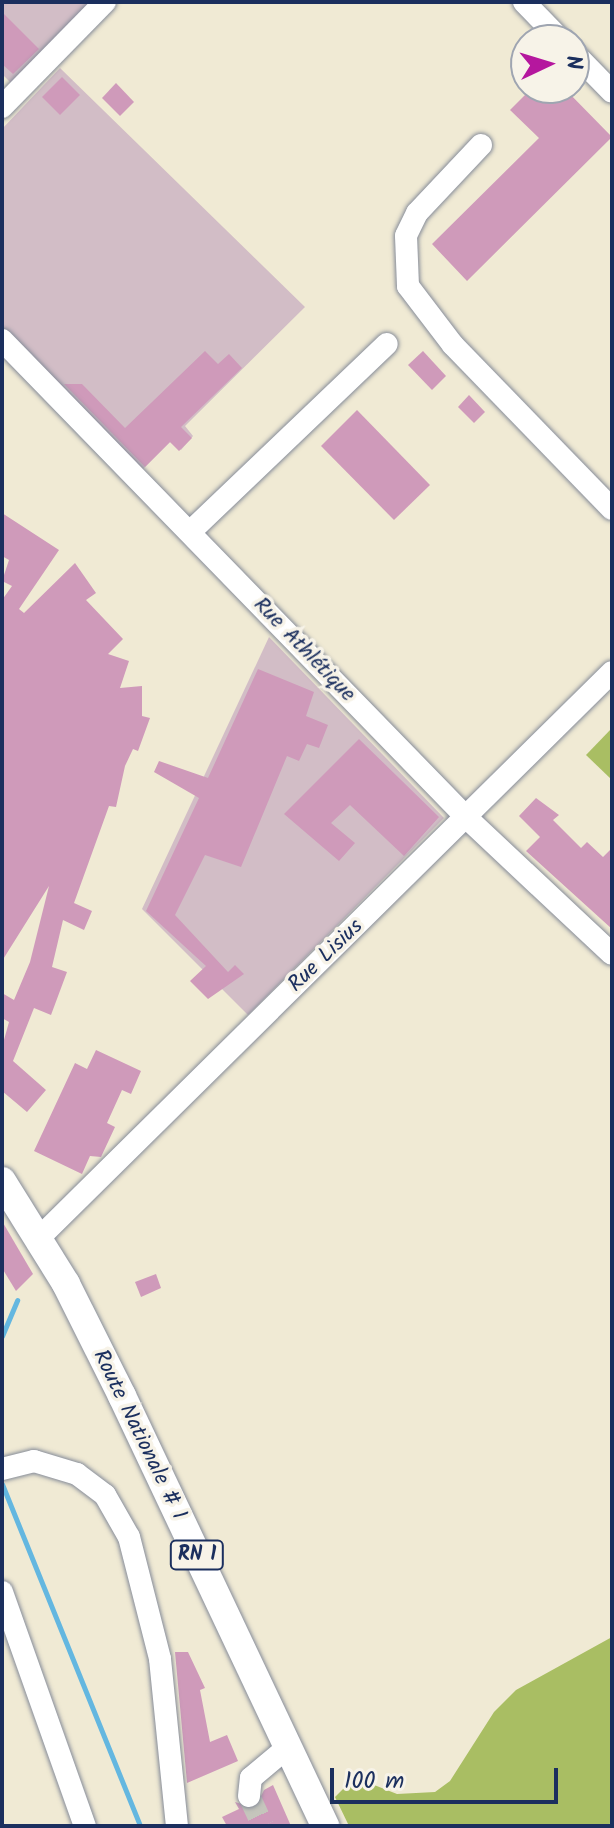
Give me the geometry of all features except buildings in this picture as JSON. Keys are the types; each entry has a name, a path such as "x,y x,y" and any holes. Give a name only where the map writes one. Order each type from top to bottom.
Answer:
{"main road":[{"name":"Route Nationale # 1","path":"2,1181 66,1284 325,1826"}],"street":[{"path":"2,107 105,2"},
{"path":"524,2 545,24"},
{"path":"590,69 612,92"},
{"path":"481,145 417,213 406,236 408,286 453,345 612,509"},
{"name":"Rue Athlétique","path":"2,340 468,819 612,954"},
{"path":"190,532 387,344"},
{"name":"Rue Lisius","path":"40,1241 468,819 612,672"},
{"path":"7,1467 34,1461 77,1474 105,1495 129,1537 160,1659 177,1826"},
{"path":"2,1592 85,1826"},
{"path":"249,1796 251,1778 288,1747"}],"shaded area":[{"path":"2,2 93,2 14,86 2,74"},
{"path":"60,68 305,307 185,426 193,436 181,450 170,442 140,472 2,333 2,129"},
{"path":"269,637 444,818 248,1015 142,909"}],"green space":[{"path":"612,728 612,780 586,755"},
{"path":"612,1637 612,1822 607,1826 349,1826 335,1797 348,1784 359,1779 397,1794 435,1792 450,1781 494,1712 516,1690"}],"waterway":[{"path":"2,1336 17,1300"},
{"path":"2,1484 140,1826"}],"tunnel":[{"path":"249,1796 263,1826"}]}
